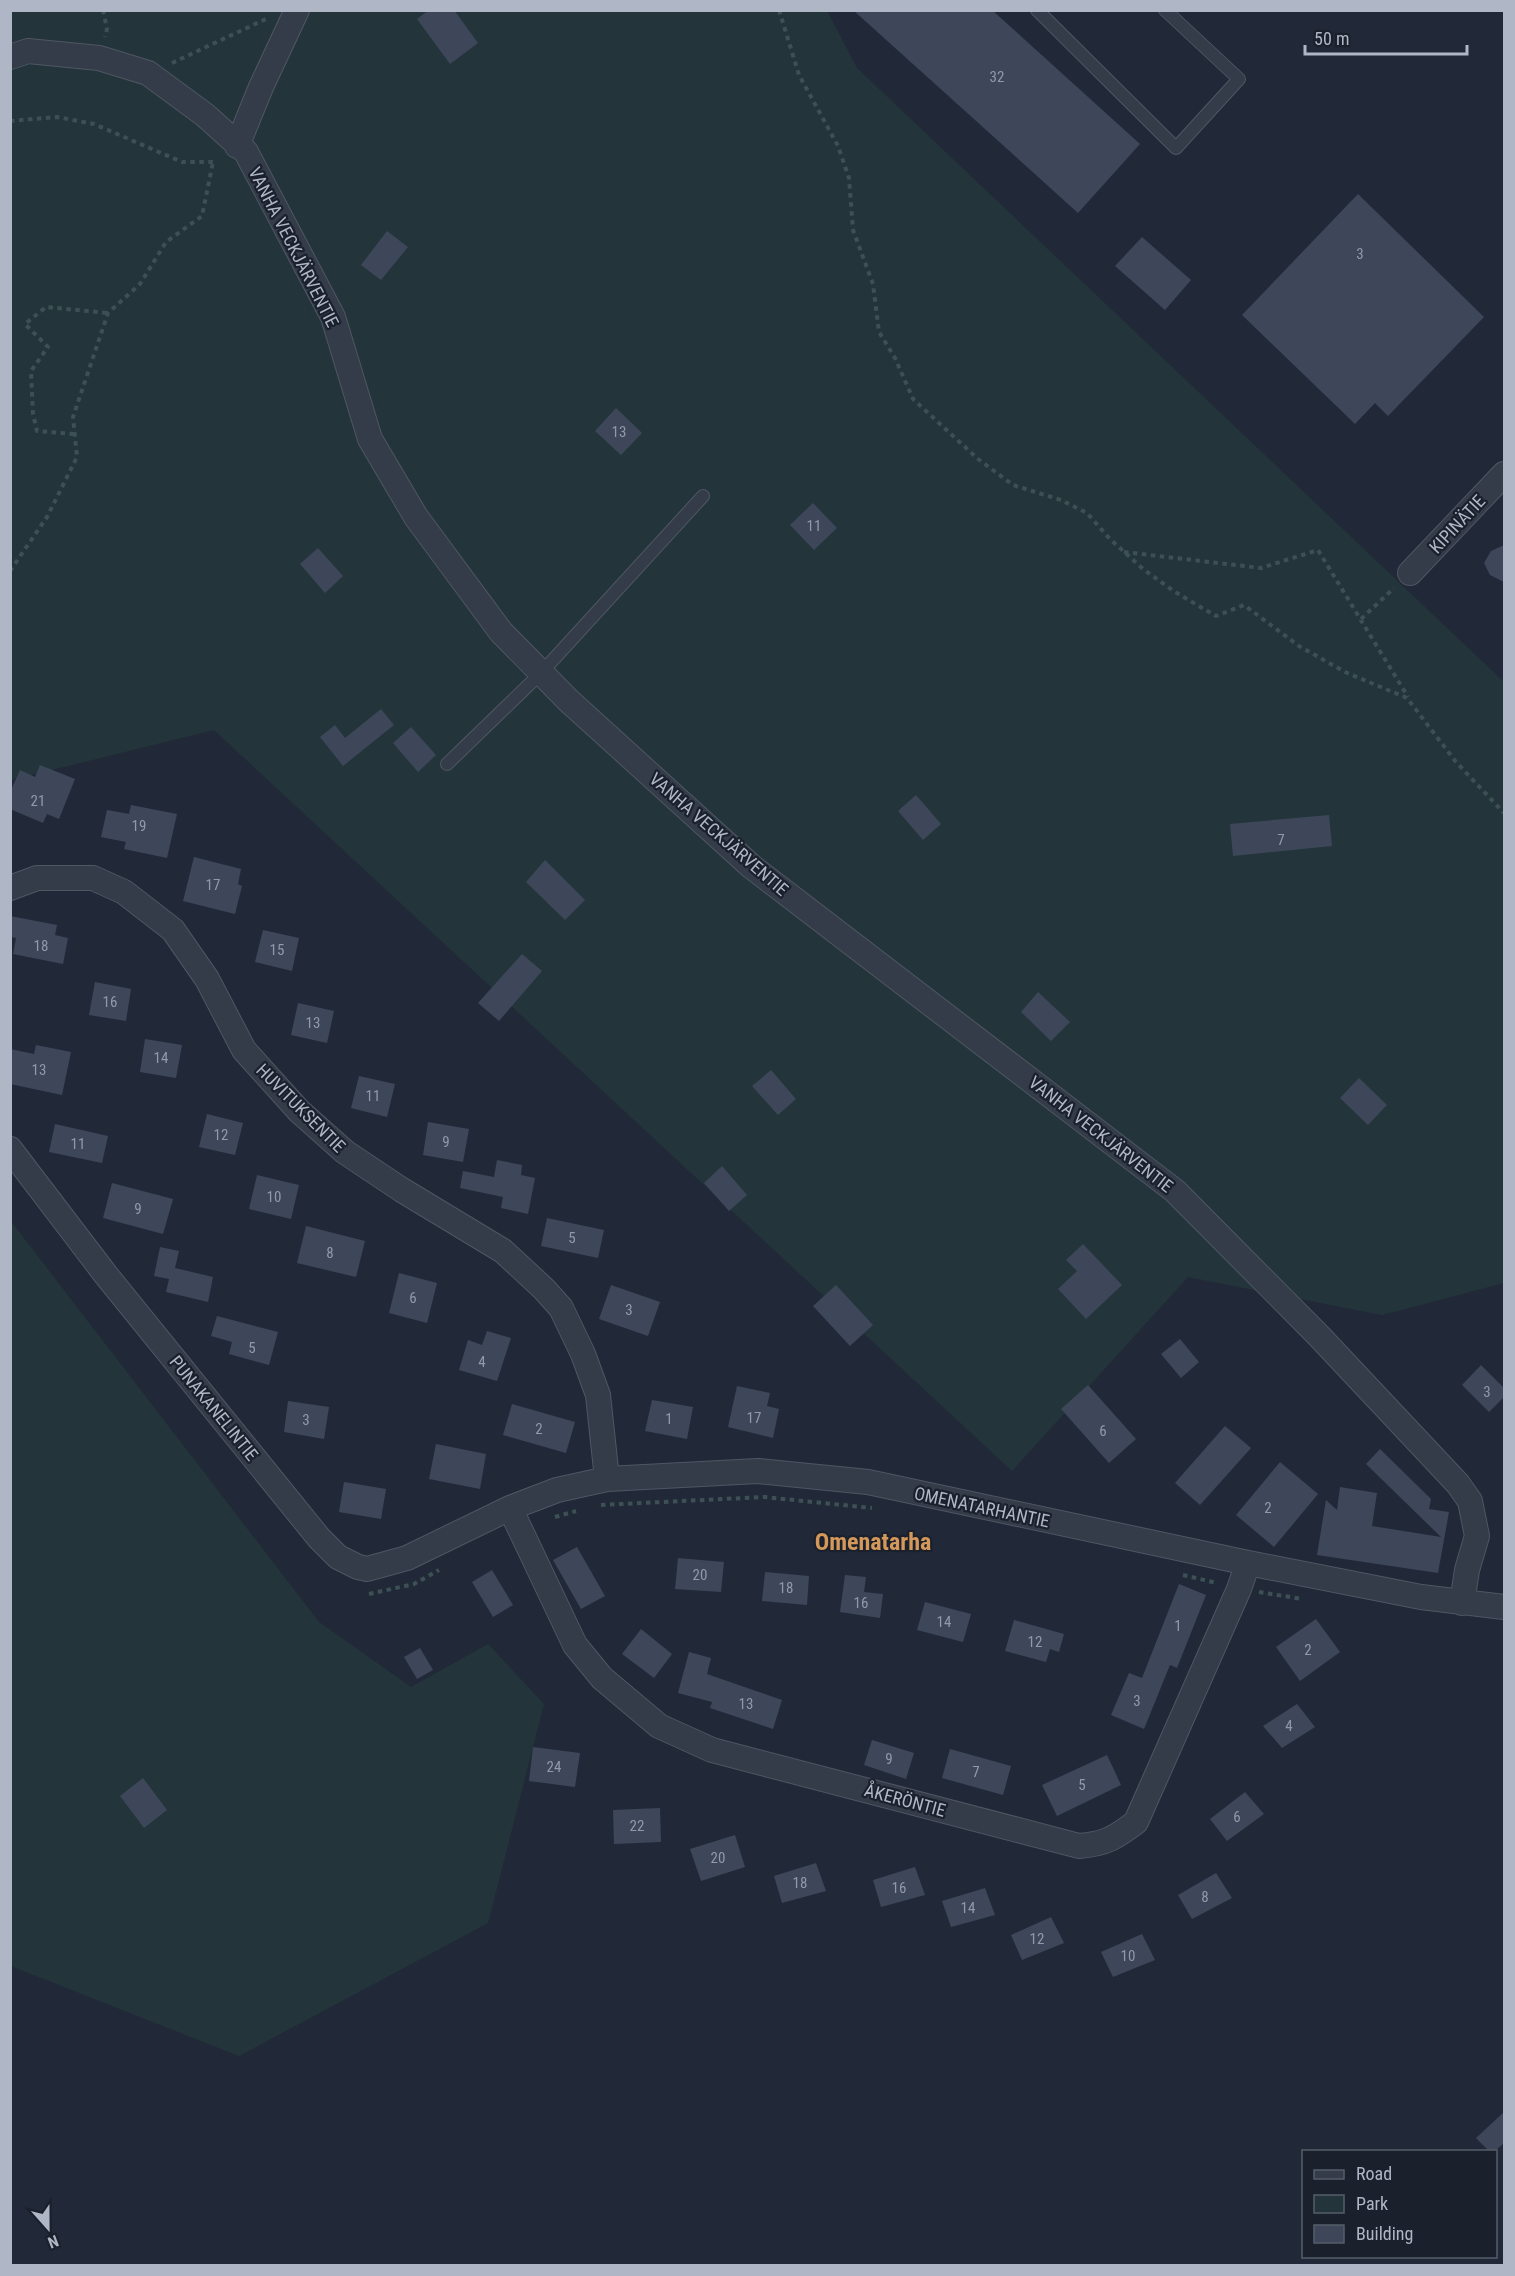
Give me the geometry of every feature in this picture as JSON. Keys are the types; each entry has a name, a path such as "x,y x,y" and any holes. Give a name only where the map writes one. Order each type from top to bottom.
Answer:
{"street":[{"path":"237,146 261,87 286,13"},
{"name":"VANHA VECKJÄRVENTIE","path":"10,57 28,51 99,58 148,73 205,115 246,152 333,318 370,439 416,517 501,632 569,701 752,867 1175,1191 1328,1345 1458,1484 1470,1501 1477,1536 1467,1570 1462,1603"},
{"name":"KIPINÄTIE","path":"1410,573 1504,474"},
{"name":"HUVITUKSENTIE","path":"10,888 38,878 93,878 124,892 173,930 207,978 244,1050 299,1111 345,1152 402,1190 503,1251 544,1289 561,1308 583,1354 598,1395 607,1479"},
{"name":"PUNAKANELINTIE","path":"10,1149 106,1275 319,1539 338,1557 358,1567 368,1569 407,1558 463,1530"},
{"name":"OMENATARHANTIE","path":"463,1530 514,1518 558,1490 607,1479 758,1471 868,1482 1248,1563 1421,1597 1504,1607"},
{"name":"ÅKERÖNTIE","path":"514,1518 575,1645 602,1678 659,1726 712,1750 1079,1846 1098,1845 1114,1839 1136,1822 1239,1589 1248,1563"}],"lane":[{"path":"1037,10 1176,148 1239,79 1165,10"},
{"path":"447,764 541,673 703,496"}],"path":[{"path":"779,10 799,75 838,146 849,178 852,230 873,284 879,332 895,358 913,399 978,459 1013,485 1061,500 1087,513 1124,552 1175,592 1216,616 1244,605 1299,646 1345,672 1407,698 1412,703"},
{"path":"148,73 286,13"},
{"path":"10,121 57,117 94,124 182,162 213,162 237,146"},
{"path":"10,571 47,517 77,458 73,417 108,313 140,284 166,242 202,216 213,162"},
{"path":"74,434 37,431 33,414 31,371 48,347 25,324 46,307 108,313"},
{"path":"1124,552 1262,568 1318,550 1412,703 1456,762 1504,813"},
{"path":"1361,619 1410,573"},
{"path":"594,1506 764,1497 883,1509"},
{"path":"514,1518 583,1509"},
{"path":"369,1594 414,1584 445,1567"},
{"path":"1182,1574 1239,1589 1310,1600"}],"green space":[{"path":"10,11 827,11 857,68 1504,682 1504,1283 1382,1315 1188,1277 1012,1471 214,730 11,780"},
{"path":"10,1220 319,1622 411,1687 488,1644 544,1704 488,1923 239,2056 11,1966"}],"building":[{"path":"429,10 454,10 478,43 450,64 417,19"},
{"path":"853,10 992,10 1140,144 1078,213"},
{"path":"1358,194 1484,317 1388,416 1375,403 1355,424 1242,315"},
{"path":"387,231 408,247 381,280 361,265"},
{"path":"1142,237 1191,280 1165,310 1115,266"},
{"path":"616,408 642,433 621,455 595,431"},
{"path":"813,503 837,528 814,550 790,525"},
{"path":"1504,545 1504,582 1490,575 1484,563 1491,551"},
{"path":"318,548 343,576 325,593 300,564"},
{"path":"381,709 394,725 343,766 320,737 335,725 345,738"},
{"path":"411,727 436,755 418,772 393,743"},
{"path":"40,765 75,779 59,819 47,814 43,823 10,809 10,792 20,770 35,777"},
{"path":"916,795 941,824 923,840 898,811"},
{"path":"131,805 177,814 167,858 124,849 126,842 101,837 107,810 129,814"},
{"path":"1329,815 1332,846 1233,856 1230,824"},
{"path":"194,857 241,869 238,884 242,886 235,914 183,901"},
{"path":"545,860 585,900 565,920 526,882"},
{"path":"10,916 57,925 55,935 68,938 63,964 13,954 16,938 10,937"},
{"path":"263,930 299,938 292,971 255,962"},
{"path":"522,954 542,971 499,1021 478,1003"},
{"path":"95,982 131,989 126,1021 89,1015"},
{"path":"1038,992 1070,1022 1051,1041 1021,1012"},
{"path":"298,1003 334,1011 327,1043 291,1035"},
{"path":"145,1039 182,1045 176,1078 140,1072"},
{"path":"36,1045 71,1052 62,1095 10,1084 10,1049 34,1054"},
{"path":"771,1070 796,1099 778,1115 752,1086"},
{"path":"359,1076 395,1084 387,1117 351,1108"},
{"path":"1359,1078 1387,1105 1368,1125 1340,1098"},
{"path":"207,1114 243,1123 235,1155 199,1147"},
{"path":"428,1122 469,1129 463,1162 423,1155"},
{"path":"55,1124 108,1136 102,1163 49,1152"},
{"path":"497,1160 522,1165 521,1175 535,1178 528,1214 501,1208 503,1197 460,1188 463,1171 494,1177"},
{"path":"722,1166 747,1195 729,1211 704,1183"},
{"path":"257,1175 299,1185 291,1219 249,1209"},
{"path":"112,1183 173,1199 163,1234 103,1218"},
{"path":"547,1218 604,1230 598,1258 541,1246"},
{"path":"306,1226 365,1241 356,1277 297,1263"},
{"path":"1083,1244 1122,1285 1086,1319 1058,1289 1077,1271 1066,1260"},
{"path":"160,1247 179,1251 175,1268 213,1277 208,1302 166,1292 169,1279 154,1276"},
{"path":"399,1273 437,1283 427,1323 389,1313"},
{"path":"611,1285 660,1302 648,1336 599,1319"},
{"path":"836,1285 873,1325 850,1346 813,1306"},
{"path":"217,1316 278,1332 269,1365 229,1354 232,1342 211,1336"},
{"path":"487,1331 511,1338 497,1381 459,1370 468,1340 482,1345"},
{"path":"1180,1339 1199,1362 1181,1378 1161,1354"},
{"path":"1481,1365 1504,1388 1504,1397 1489,1412 1462,1385"},
{"path":"1088,1385 1136,1439 1109,1463 1061,1409"},
{"path":"737,1386 770,1393 767,1406 779,1409 773,1438 728,1427"},
{"path":"652,1400 693,1407 687,1439 645,1431"},
{"path":"288,1401 329,1407 324,1439 284,1432"},
{"path":"512,1404 575,1422 566,1453 503,1435"},
{"path":"1225,1426 1251,1448 1200,1505 1175,1483"},
{"path":"436,1444 486,1454 480,1489 429,1479"},
{"path":"1380,1449 1431,1499 1429,1509 1449,1512 1438,1573 1317,1555 1326,1500 1337,1510 1340,1487 1377,1493 1372,1526 1441,1537 1366,1464"},
{"path":"1280,1462 1318,1494 1274,1547 1236,1515"},
{"path":"344,1482 386,1489 381,1519 339,1512"},
{"path":"577,1547 605,1596 581,1609 553,1560"},
{"path":"678,1558 724,1562 721,1592 675,1589"},
{"path":"492,1570 513,1605 493,1617 472,1582"},
{"path":"765,1572 809,1576 807,1605 762,1601"},
{"path":"845,1575 866,1577 864,1592 883,1594 880,1618 840,1612"},
{"path":"1179,1584 1206,1595 1177,1668 1170,1665 1144,1729 1111,1715 1129,1673 1142,1678"},
{"path":"925,1602 971,1614 963,1642 917,1630"},
{"path":"1316,1619 1340,1652 1300,1681 1276,1647"},
{"path":"1014,1620 1064,1634 1059,1652 1050,1649 1046,1662 1005,1651"},
{"path":"641,1629 672,1654 654,1678 622,1654"},
{"path":"420,1648 433,1670 417,1679 404,1657"},
{"path":"689,1652 711,1658 707,1674 782,1700 773,1729 710,1708 712,1702 678,1693"},
{"path":"1297,1704 1315,1727 1282,1748 1263,1726"},
{"path":"872,1740 914,1753 906,1779 864,1765"},
{"path":"533,1747 580,1753 575,1787 529,1781"},
{"path":"950,1749 1011,1766 1003,1795 942,1778"},
{"path":"1107,1755 1121,1785 1057,1816 1042,1785"},
{"path":"143,1778 167,1810 144,1828 120,1796"},
{"path":"1245,1792 1264,1814 1227,1841 1210,1819"},
{"path":"660,1808 661,1842 614,1844 613,1810"},
{"path":"735,1835 745,1867 701,1881 690,1849"},
{"path":"816,1863 826,1891 782,1903 774,1876"},
{"path":"915,1867 925,1895 881,1907 873,1880"},
{"path":"1216,1873 1232,1898 1192,1919 1178,1895"},
{"path":"985,1888 995,1915 951,1927 942,1901"},
{"path":"1051,1917 1064,1943 1022,1960 1011,1935"},
{"path":"1142,1934 1155,1960 1113,1977 1101,1952"},
{"path":"1504,2112 1504,2143 1496,2150 1488,2150 1476,2138"}],"district":[{"name":"Omenatarha","path":"873,1542"}]}
